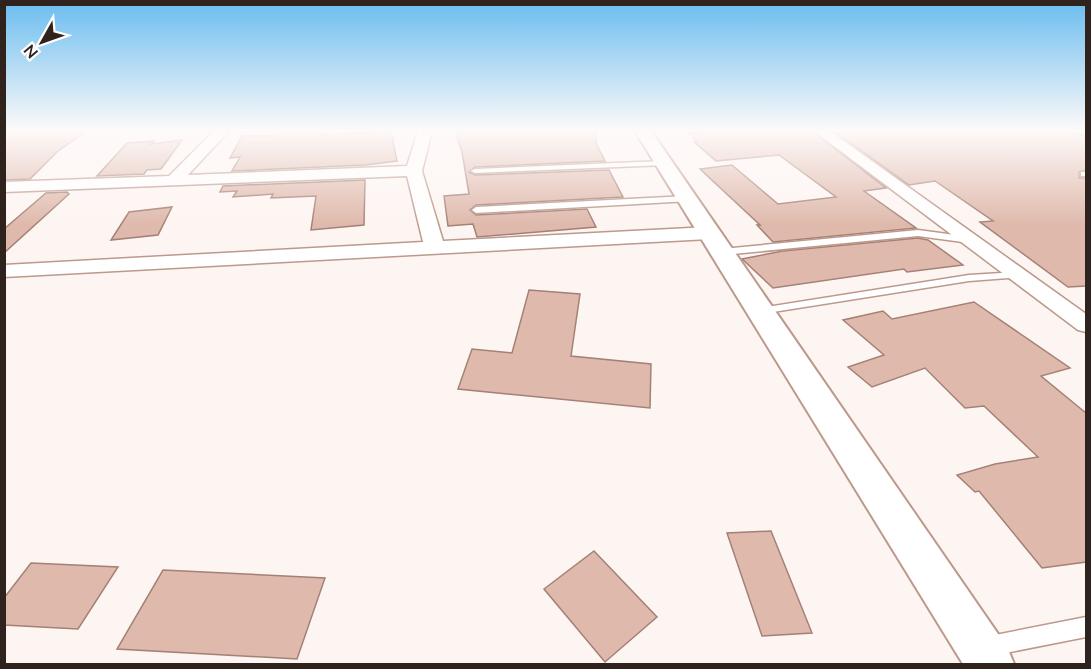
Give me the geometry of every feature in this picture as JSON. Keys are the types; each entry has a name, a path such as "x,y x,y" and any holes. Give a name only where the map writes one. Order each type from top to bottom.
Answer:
{"street":[{"path":"174,180 191,162"},
{"path":"416,162 414,171 435,249"},
{"path":"864,162 1086,325"},
{"path":"663,164 985,656"},
{"path":"4,187 414,171"},
{"path":"4,272 435,249 715,243"}],"lane":[{"path":"475,171 663,164"},
{"path":"476,210 687,199"},
{"path":"715,243 918,233 970,240"},
{"path":"760,311 969,278 1018,275"},
{"path":"985,656 1086,627"}],"building":[{"path":"4,162 47,162 30,179 4,180"},
{"path":"110,162 166,162 161,169 147,170 144,174 97,176"},
{"path":"237,162 387,162 365,165 232,171"},
{"path":"464,162 579,162 475,167 469,172 475,175 609,170 623,197 476,205 470,210 476,215 587,209 596,227 477,237 473,224 448,226 444,196 469,194"},
{"path":"789,162 853,162 886,188 864,191 916,228 773,242 757,225 760,225 700,169 732,165 778,204 836,197"},
{"path":"877,162 1086,162 1086,170 1079,172 1079,178 1086,178 1086,286 1068,287 980,222 993,221 935,181 909,185"},
{"path":"365,180 364,225 311,230 316,196 271,198 273,194 233,197 237,191 220,192 223,186"},
{"path":"67,192 69,194 4,253 4,229 46,193"},
{"path":"172,207 158,235 111,240 129,212"},
{"path":"918,238 928,240 963,265 907,272 904,269 773,288 742,259 783,251"},
{"path":"529,290 580,294 571,356 651,364 650,408 458,389 472,349 512,353"},
{"path":"974,302 1070,368 1041,376 1086,413 1086,562 1042,568 979,491 975,492 957,475 995,464 1038,457 984,406 965,408 925,368 872,387 848,367 884,355 843,320 883,311 892,319"},
{"path":"771,531 812,633 762,636 727,533"},
{"path":"594,551 657,617 605,662 544,589"},
{"path":"31,563 118,567 78,629 4,625 4,598"},
{"path":"163,570 325,578 297,659 117,649"}]}
